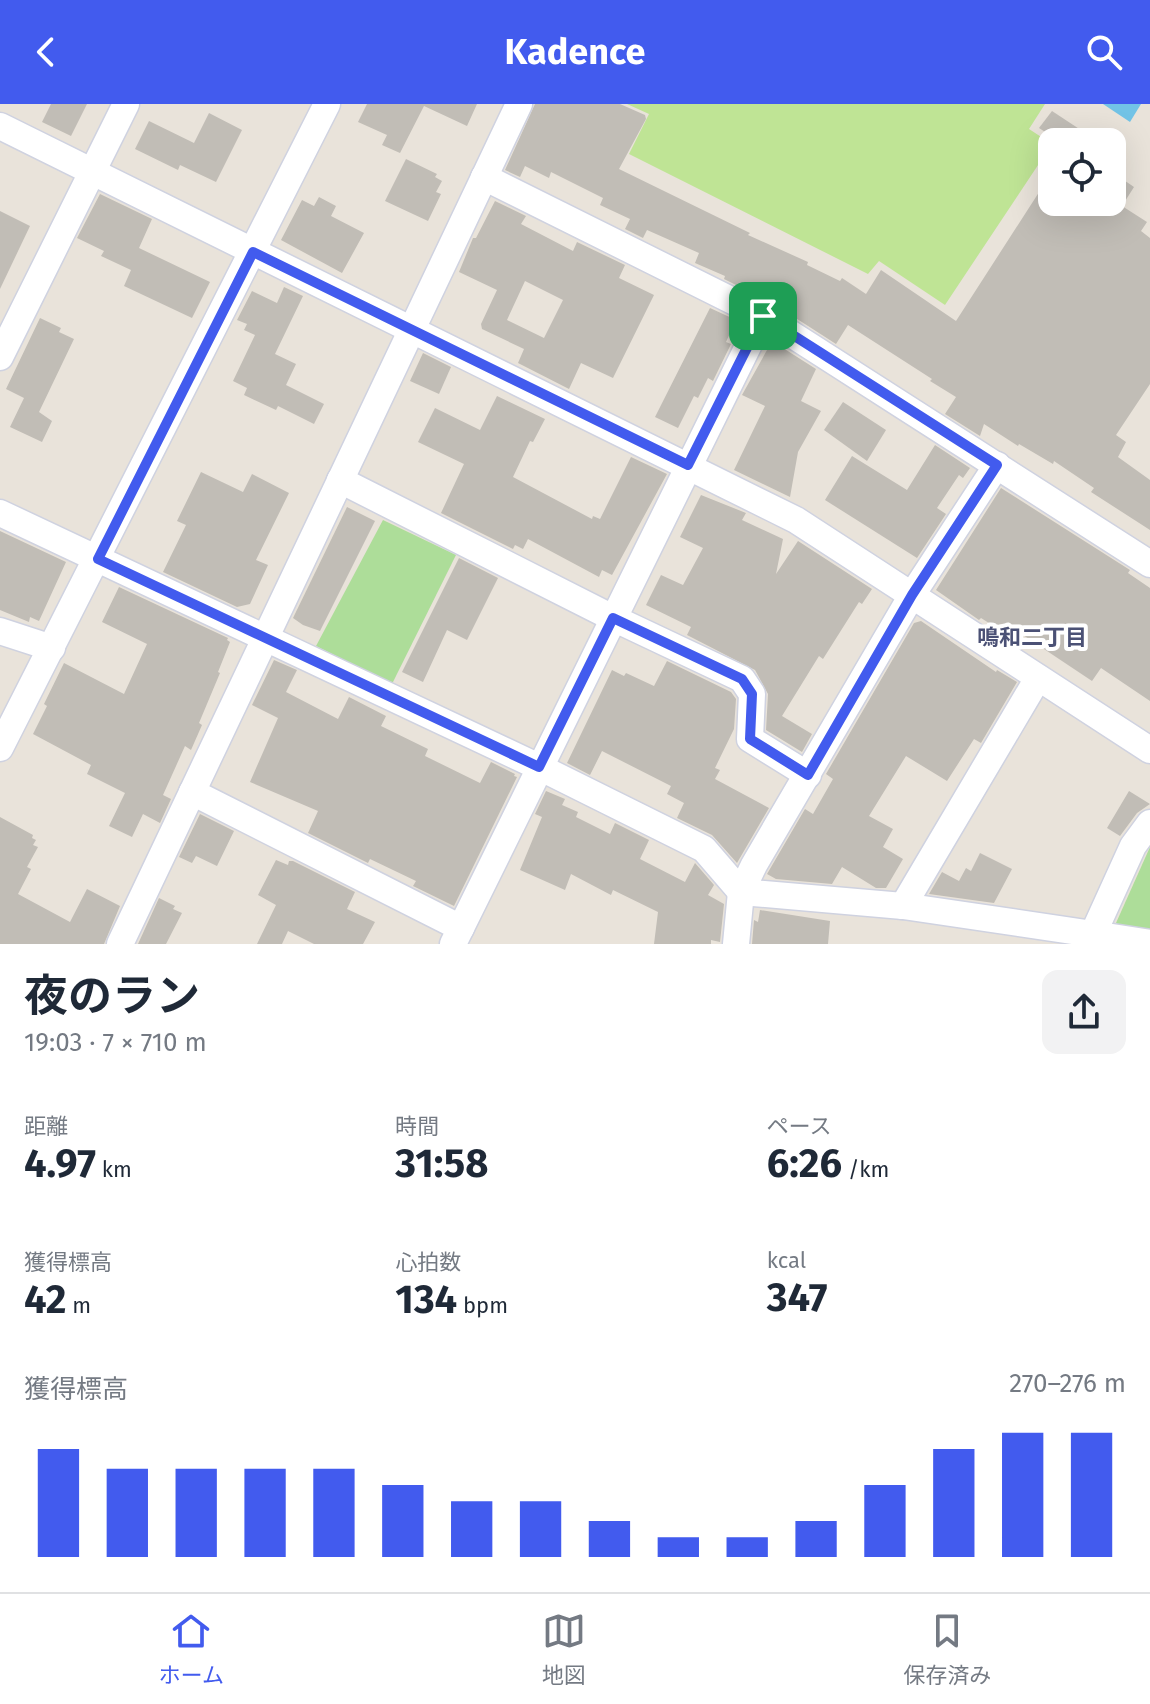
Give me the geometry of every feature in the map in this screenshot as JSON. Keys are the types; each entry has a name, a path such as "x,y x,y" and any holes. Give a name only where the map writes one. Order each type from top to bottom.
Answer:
{"street":[{"path":"0,357 126,104"},
{"path":"0,748 327,104"},
{"path":"120,944 519,104"},
{"path":"0,126 796,520 1150,750"},
{"path":"484,177 763,316 1150,564"},
{"path":"192,792 457,936 763,316"},
{"path":"736,944 741,892 912,595 997,465"},
{"path":"340,480 613,618 742,679 752,694 750,739 808,775"},
{"path":"0,513 539,767 704,849 741,892 903,906 1092,939 1150,943"},
{"path":"0,631 52,648"},
{"path":"903,906 1038,678"},
{"path":"1092,939 1133,846 1150,823"}],"green space":[{"path":"627,104 1045,104 1029,129 1038,135 1038,165 945,305 879,261 868,274 629,154 649,114"},
{"path":"383,520 456,555 392,684 316,646"},
{"path":"1150,847 1150,932 1120,929 1116,923"}],"water":[{"path":"1103,104 1141,104 1130,122"}],"building":[{"path":"51,104 87,104 71,136 42,122"},
{"path":"367,104 477,104 467,126 424,106 400,153 382,145 387,135 358,122"},
{"path":"535,104 620,104 645,115 646,119 619,169 808,262 807,265 840,281 842,278 866,294 881,270 956,321 1038,194 1038,216 1126,216 1126,209 1147,222 1141,231 1150,238 1150,384 1116,435 1126,442 1118,457 1150,480 1150,530 1091,492 1094,488 1054,461 1053,464 1018,446 984,424 980,436 945,414 956,397 848,325 836,344 791,315 795,305 753,286 750,292 724,279 725,276 695,263 699,253 647,230 643,238 625,229 630,219 600,205 603,198 551,172 549,178 525,166 520,177 505,170"},
{"path":"1052,111 1078,128 1039,128"},
{"path":"209,113 242,130 216,182 180,165 178,170 135,149 149,121 194,143"},
{"path":"406,159 437,174 435,177 442,181 436,192 441,194 428,221 385,201"},
{"path":"1126,182 1134,187 1126,200"},
{"path":"100,194 152,219 139,248 210,282 192,318 124,286 131,270 101,256 104,251 77,238"},
{"path":"319,197 336,206 331,216 364,233 342,273 281,240 302,200 314,206"},
{"path":"495,201 526,216 521,224 573,251 577,242 625,265 619,278 654,295 613,378 581,363 569,389 518,363 524,349 482,329 481,324 497,290 459,272 473,238 476,238","holes":["525,281 563,300 544,338 507,320"]},
{"path":"0,211 30,226 0,289"},
{"path":"284,287 303,296 275,354 296,364 286,385 324,404 314,424 278,406 276,410 244,395 247,388 233,381 255,335 244,330 247,324 237,320 252,291 277,303"},
{"path":"710,308 736,320 726,342 731,344 713,381 708,378 698,398 694,396 678,428 655,417"},
{"path":"40,318 61,328 59,332 74,339 39,412 52,421 42,442 10,427 24,398 6,389"},
{"path":"772,341 816,369 801,401 821,411 798,452 790,497 734,470 765,406 742,395"},
{"path":"423,353 451,367 439,394 410,381"},
{"path":"497,396 545,419 533,442 530,441 513,477 592,519 593,516 600,519 631,457 667,474 612,575 602,570 599,577 528,539 523,549 515,545 513,549 441,513 464,464 418,442 435,408 480,430"},
{"path":"843,402 886,430 867,461 824,430"},
{"path":"935,445 970,468 963,478 959,475 937,508 946,514 917,558 825,500 852,456 907,490"},
{"path":"201,472 243,492 252,474 289,493 256,560 268,565 250,604 237,607 163,572 186,525 177,521"},
{"path":"1001,488 1130,570 1128,573 1150,588 1150,701 1101,668 1092,681 1020,633 1016,640 981,618 979,620 936,590"},
{"path":"701,495 746,513 742,520 783,539 776,574 798,541 872,589 862,604 859,602 823,659 819,656 782,716 812,734 802,752 766,730 768,694 755,670 687,635 691,627 646,605 661,575 683,585 703,548 680,537"},
{"path":"347,507 375,521 320,631 293,618"},
{"path":"0,531 66,562 39,621 30,617 29,622 0,610"},
{"path":"459,558 498,578 467,640 447,630 423,682 402,672"},
{"path":"119,587 228,638 230,642 199,723 202,725 191,750 185,746 163,795 171,799 160,823 143,814 132,837 109,826 125,793 87,774 91,765 33,734 64,663 124,694 147,644 102,622"},
{"path":"921,621 996,672 1017,682 981,743 974,739 947,781 906,756 869,816 893,829 883,847 903,859 886,888 876,888 842,867 832,884 776,879 767,874 805,809 813,814 833,779 826,774 914,623"},
{"path":"274,660 297,670 286,692 338,719 349,697 386,716 381,726 428,749 425,756 480,783 491,762 515,774 517,777 454,906 413,886 416,881 370,859 368,863 308,833 318,811 250,782 278,718 252,705"},
{"path":"667,661 731,692 736,699 734,729 715,768 720,770 715,779 769,808 737,863 712,835 677,818 684,803 667,794 671,786 602,751 590,775 567,763 612,670 654,686"},
{"path":"546,791 565,799 562,805 578,812 576,817 610,834 615,823 649,840 640,859 685,882 695,863 714,885 708,895 724,904 720,942 654,944 658,912 613,890 611,895 571,874 565,890 520,870 542,817 535,814"},
{"path":"1129,791 1150,804 1137,813 1120,836 1107,828"},
{"path":"200,814 234,831 217,866 196,856 192,863 179,857"},
{"path":"0,817 33,835 32,838 36,840 33,845 38,847 18,894 70,922 87,889 120,906 104,944 0,944"},
{"path":"980,853 1012,869 994,903 929,894 942,872 959,881 966,868 971,871"},
{"path":"276,860 288,865 289,861 293,861 355,892 347,909 375,922 363,944 314,944 288,931 282,944 257,944 276,905 258,895"},
{"path":"159,898 182,913 166,944 138,944"},
{"path":"760,910 830,921 828,944 752,944 754,920 758,922"}],"district":[{"name":"鳴和二丁目","path":"1032,637"}],"route":[{"path":"253,252 688,465 763,316 997,465 912,595 808,775 750,739 752,694 742,679 613,618 539,767 98,559 253,252"}]}
